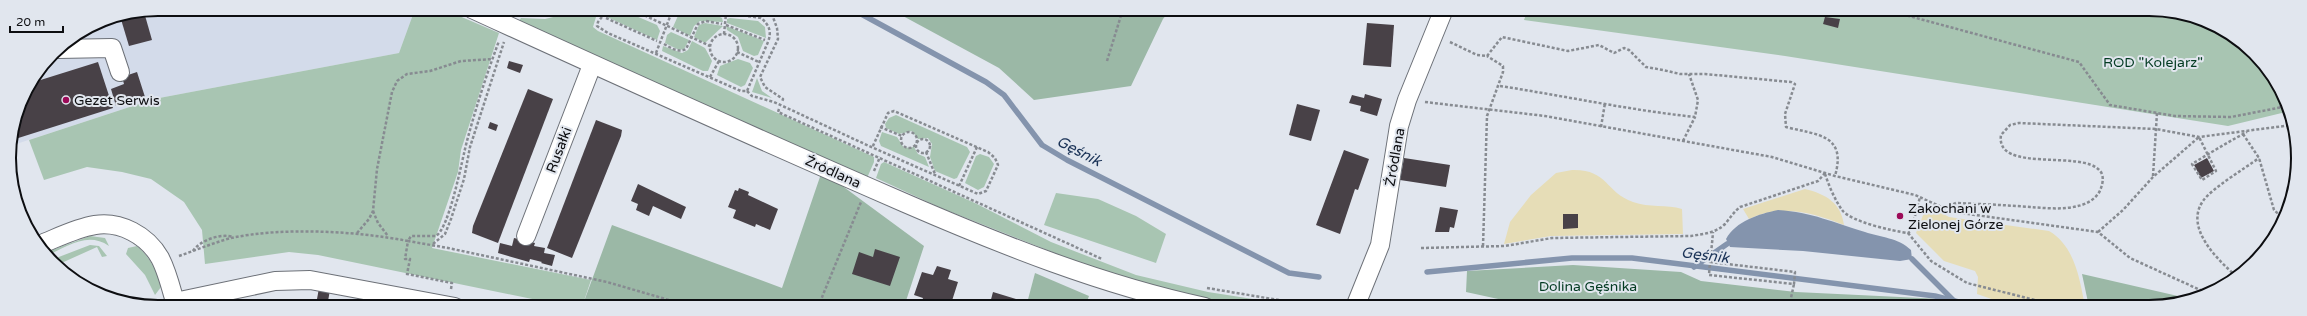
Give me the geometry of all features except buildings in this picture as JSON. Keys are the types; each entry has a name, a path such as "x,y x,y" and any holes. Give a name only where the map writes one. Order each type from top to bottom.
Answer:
{"street":[{"name":"Źródlana","path":"487,16 592,65 944,221 1087,274 1180,300"},
{"name":"Źródlana","path":"1358,300 1380,246 1399,126 1407,100 1441,16"},
{"path":"67,49 112,48 120,72"},
{"name":"Rusałki","path":"526,236 592,65"},
{"path":"44,243 93,226 105,224 125,228 140,236 154,248 161,259 174,300"},
{"path":"192,300 275,281 310,280 417,300"}],"path":[{"path":"603,16 597,26 608,33 741,91 747,91 752,96 774,102 872,148 978,194 986,192 998,166 995,158 988,152 894,111 888,113 880,127 872,148"},
{"path":"645,16 710,46"},
{"path":"656,53 671,16"},
{"path":"724,34 726,16"},
{"path":"744,16 761,18 768,24 770,35 747,91"},
{"path":"772,16 778,39 760,77 765,87 783,99 782,102"},
{"path":"1107,61 1121,16"},
{"path":"1910,16 2079,62 2110,105 2175,116 2231,117 2280,108"},
{"path":"606,18 657,41"},
{"path":"664,44 679,52 686,50 698,24 702,22 722,24"},
{"path":"726,25 765,40"},
{"path":"724,34 735,39 737,52 732,59 719,61 712,55 710,46 714,38 724,34"},
{"path":"1432,36 1455,44 1477,55 1487,56 1503,66 1500,86 1488,109 1484,152 1483,246"},
{"path":"1487,56 1502,37 1568,51 1599,45 1614,53 1624,48 1629,50 1646,67 1689,74 1791,82 1795,84 1785,114 1786,127 1823,135 1831,140 1839,158 1835,176"},
{"path":"408,271 410,260 404,259 408,241 411,236 430,238 436,236 442,229 460,178 467,141 498,44"},
{"path":"431,244 442,238 451,219 464,179 470,148 503,45"},
{"path":"737,52 759,62"},
{"path":"357,233 369,219 373,211 377,169 392,92 397,81 407,74 430,71 462,61 493,59"},
{"path":"710,77 719,61"},
{"path":"1683,141 1695,117 1698,100 1689,74"},
{"path":"1500,86 1605,102 1645,112 1695,117"},
{"path":"1407,100 1488,109 1683,141 1790,161 1835,176 1920,196 1944,208 1984,217 2098,232 2130,258 2200,290"},
{"path":"1601,127 1605,102"},
{"path":"779,109 778,112 1107,261"},
{"path":"2153,177 2157,113"},
{"path":"1944,208 1956,203 2067,208 2088,203 2099,194 2103,177 2100,171 2093,165 2075,161 2018,156 2006,151 2002,146 2001,139 2003,132 2010,125 2030,123 2156,129 2199,137 2287,126"},
{"path":"880,127 902,136"},
{"path":"2199,137 2208,155 2216,172 2202,180 2192,164 2208,155 2243,134 2249,131"},
{"path":"926,152 919,152 916,143 916,136 912,132 907,132 902,136 901,142 905,146 912,147 916,143 921,139 928,140 930,147 926,152"},
{"path":"2243,134 2259,158 2274,210 2279,214"},
{"path":"2098,232 2123,210 2153,177 2199,137"},
{"path":"959,186 977,147"},
{"path":"926,152 935,175"},
{"path":"871,177 880,157"},
{"path":"2232,273 2212,254 2204,239 2198,222 2199,208 2210,194 2259,158"},
{"path":"1421,248 1505,246 1552,238 1691,236 1712,232 1725,224 1731,214 1740,207 1818,181 1825,173"},
{"path":"1825,173 1842,210 1849,216 1892,230 1908,233 1931,261 1967,283 2035,300"},
{"path":"1908,233 1912,226 1920,196"},
{"path":"373,211 378,223 388,237"},
{"path":"821,300 856,216"},
{"path":"1712,232 1709,275 1794,286"},
{"path":"174,258 235,238 267,233 357,233 431,244 607,282 669,300"},
{"path":"1710,262 1795,272 1791,300"},
{"path":"1201,286 1280,300"}],"shaded area":[{"path":"149,16 412,16 399,53 154,99 17,144 21,121 27,104 35,87 51,64 64,51 87,35 121,21"}],"green space":[{"path":"412,16 459,16 499,33 461,150 458,172 432,248 591,280 584,300 537,300 318,255 289,252 205,264 202,230 184,202 151,179 122,172 87,167 44,180 29,140 154,99 399,53"},
{"path":"557,16 594,16 596,17 593,27 598,31 874,157 874,162 867,178 517,23 521,18 545,19"},
{"path":"636,16 657,25 660,31 657,40 607,17"},
{"path":"678,16 715,16 722,18 723,22 700,21 694,26 690,36 673,27"},
{"path":"903,16 1165,16 1131,86 1034,100 999,68"},
{"name":"ROD \"Kolejarz\"","path":"1525,16 2168,17 2186,21 2212,31 2243,51 2256,64 2267,79 2283,113 2228,126 1785,56 1524,20"},
{"path":"727,19 758,21 765,27 766,38 727,23"},
{"path":"705,23 723,26 705,43 694,37 699,25"},
{"path":"726,26 764,41 758,55 754,56 743,51 738,37 727,30"},
{"path":"671,32 689,40 684,49 679,50 665,43 667,35"},
{"path":"692,41 705,48 712,61 708,71 703,71 662,51 663,46 682,53 688,50"},
{"path":"738,59 750,63 753,68 745,85 741,87 717,75 720,66"},
{"path":"757,78 762,91 772,98 752,92"},
{"path":"896,115 967,147 970,152 957,178 954,179 935,171 930,157 932,144 928,138 918,139 912,131 899,134 886,128 885,124 889,118"},
{"path":"882,132 897,137 904,148 914,147 918,154 925,157 929,167 881,146 879,141"},
{"path":"980,154 989,157 994,164 984,187 978,190 965,183 976,156"},
{"path":"884,162 977,204 1051,242 1136,275 1208,292 1259,300 1207,300 1090,267 941,208 876,178 881,164"},
{"path":"822,171 924,246 906,300 585,300 612,225 782,288"},
{"path":"1056,193 1098,199 1136,216 1166,234 1156,263 1044,225"},
{"path":"90,236 105,238 109,246 93,240 85,240 69,245 52,253 50,251"},
{"path":"90,245 99,246 107,256 102,257 97,247 62,263 57,258"},
{"path":"137,246 149,260 157,275 161,287 155,295 145,275 126,254 128,248"},
{"name":"Dolina Gęśnika","path":"1573,265 1681,272 1701,281 1796,292 1962,300 1503,300 1466,292 1467,271"},
{"path":"1035,273 1089,296 1088,300 1028,300"},
{"path":"2082,274 2180,296 2158,300 2088,300"}],"sand":[{"path":"1572,170 1593,173 1606,182 1617,193 1633,202 1645,205 1682,209 1683,234 1551,236 1504,244 1510,222 1531,195 1556,173"},
{"path":"1805,189 1826,197 1836,205 1840,211 1844,225 1808,213 1785,211 1761,214 1749,219 1743,209"},
{"path":"1927,205 1949,217 2049,231 2058,237 2065,245 2075,264 2084,300 1995,300 1977,294 1978,277 1975,271 1944,261 1916,233"}],"water":[{"path":"1778,210 1812,215 1895,240 1911,250 1912,259 1900,261 1803,251 1730,247 1726,239 1736,227 1756,216"}],"waterway":[{"name":"Gęśnik","path":"865,16 986,82 1004,95 1042,145 1067,160 1289,273 1319,277"},
{"path":"1694,267 1727,244"},
{"name":"Gęśnik","path":"1427,272 1572,258 1632,258 1935,296 1951,300"},
{"path":"1912,259 1953,300"}],"place":[{"name":"Gezet Serwis","path":"66,100"},
{"name":"Zakochani w Zielonej Górze","path":"1900,216"}]}
